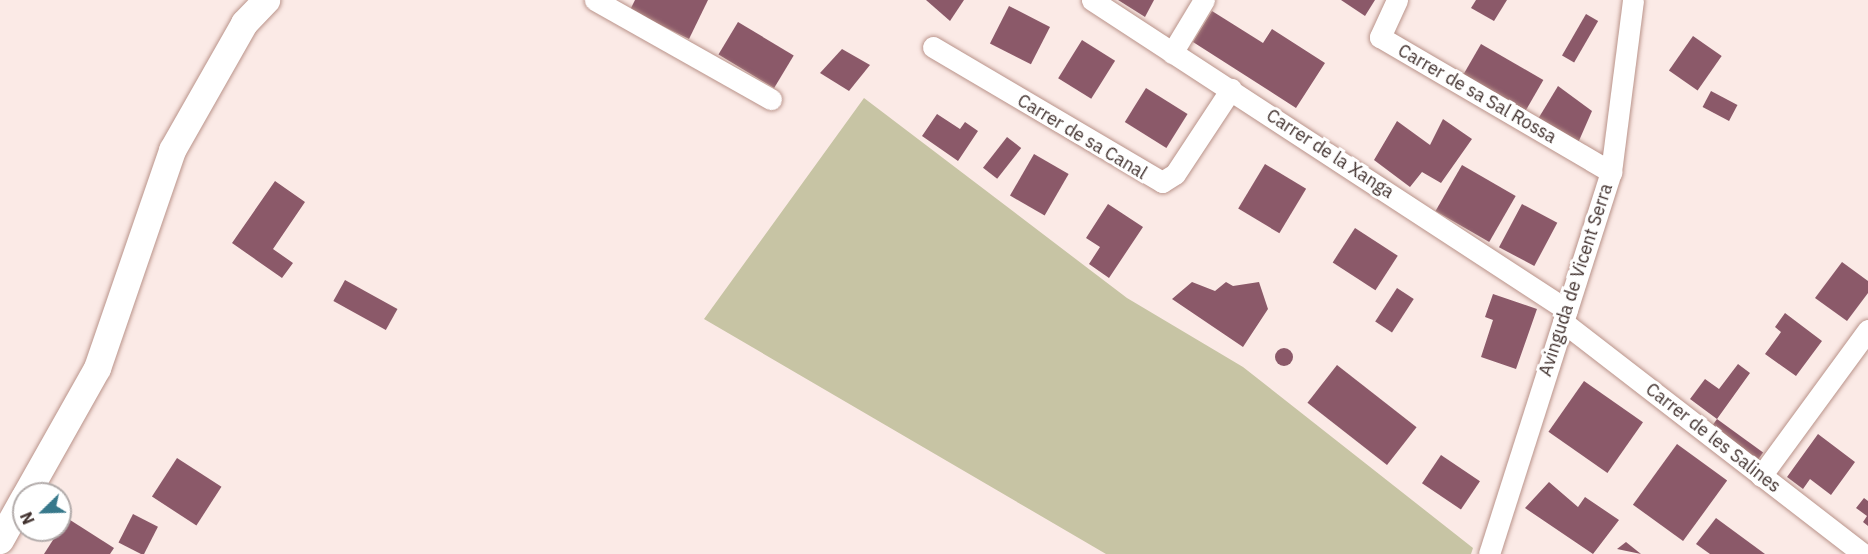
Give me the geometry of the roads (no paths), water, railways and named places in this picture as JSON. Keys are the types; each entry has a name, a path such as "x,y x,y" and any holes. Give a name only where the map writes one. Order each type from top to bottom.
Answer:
{"street":[{"path":"33,482 97,369 172,150 244,23 266,0"},
{"path":"595,0 771,99"},
{"name":"Carrer de la Xanga","path":"1092,0 1231,89 1565,316"},
{"path":"1172,52 1204,0"},
{"name":"Carrer de sa Sal Rossa","path":"1397,0 1380,37 1611,172"},
{"name":"Avinguda de Vicent Serra","path":"1489,554 1611,172 1633,0"},
{"name":"Carrer de sa Canal","path":"933,47 1162,182 1175,174 1231,89"},
{"name":"Carrer de les Salines","path":"1565,316 1761,476 1861,553"},
{"path":"1761,476 1868,330"},
{"path":"0,540 12,519"}]}
